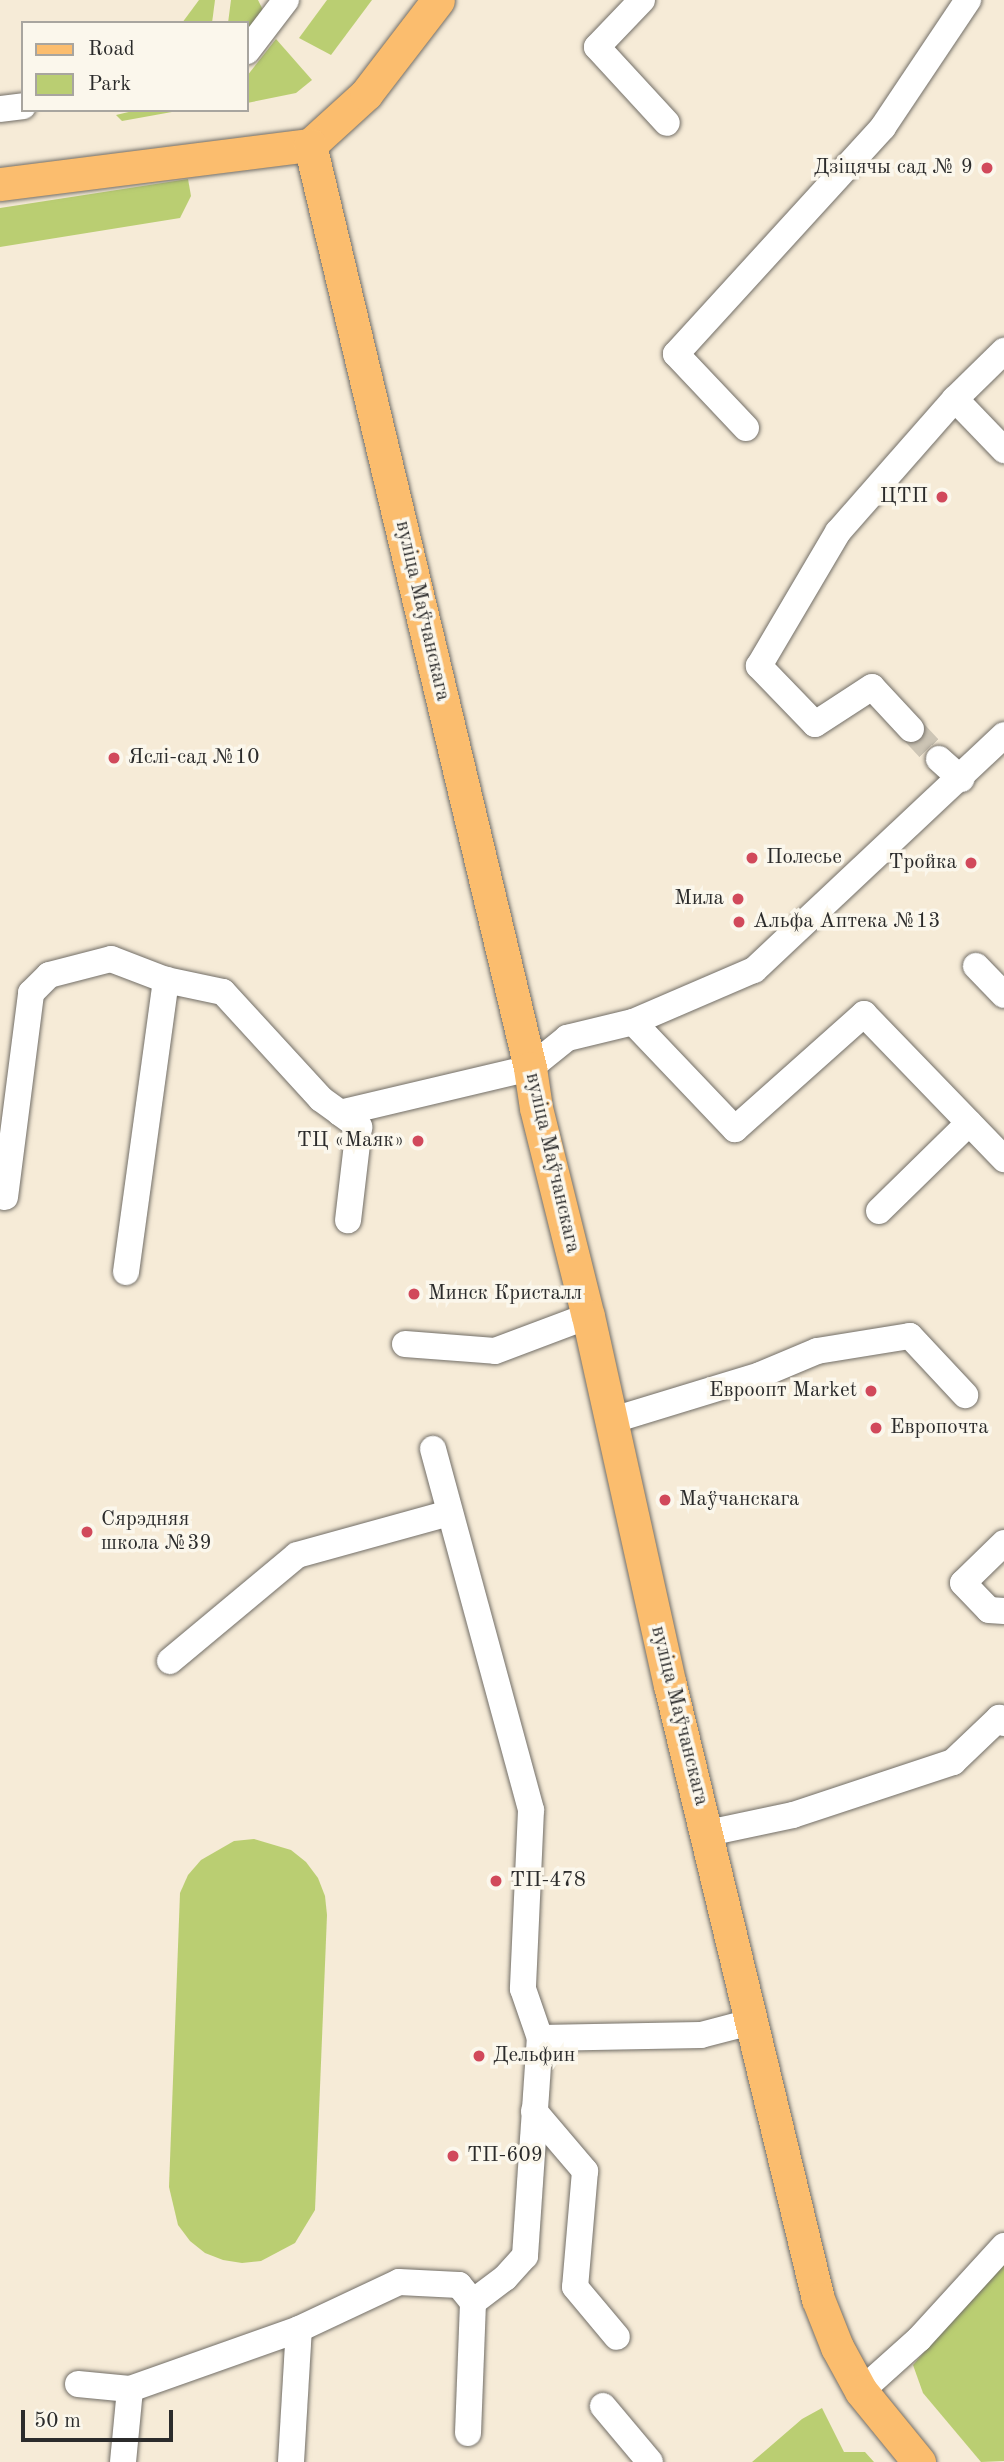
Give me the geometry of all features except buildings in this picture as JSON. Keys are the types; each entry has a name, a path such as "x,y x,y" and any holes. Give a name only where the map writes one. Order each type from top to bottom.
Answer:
{"main road":[{"path":"0,184 310,145 366,94 438,0"},
{"name":"вуліца Маўчанскага","path":"310,145 530,1068 536,1108 588,1316 670,1685 708,1833 818,2300 837,2347 862,2391 919,2462"}],"street":[{"path":"248,50 286,0"},
{"path":"642,0 597,47 667,123"},
{"path":"746,428 676,354 883,127 968,0"},
{"path":"0,109 21,106"},
{"path":"911,729 872,687 815,724 759,666 838,532 955,400 1004,351"},
{"path":"955,400 1004,450"},
{"path":"340,1113 530,1068 568,1038 633,1022 754,970 961,779 1004,735"},
{"path":"939,759 961,779"},
{"path":"5,1197 31,993 49,975 111,959 166,980 223,992 321,1099 359,1127 348,1220"},
{"path":"976,966 1004,995"},
{"path":"126,1272 166,980"},
{"path":"633,1022 735,1129 864,1014 1004,1159"},
{"path":"879,1211 969,1123"},
{"path":"405,1343 495,1351 588,1316"},
{"path":"610,1421 760,1376 817,1351 910,1336 965,1395"},
{"path":"433,1449 531,1810 523,1989 540,2038 525,2256 505,2278 472,2301"},
{"path":"170,1661 297,1555 449,1513"},
{"path":"1004,1543 963,1583 989,1610 1004,1611"},
{"path":"708,1833 793,1815 953,1762 999,1718 1004,1723"},
{"path":"540,2038 701,2035 751,2022"},
{"path":"534,2110 585,2171 575,2287 617,2337"},
{"path":"862,2391 919,2339 1004,2246"},
{"path":"78,2384 130,2389 299,2329 399,2282 459,2285 472,2301 468,2433"},
{"path":"291,2462 299,2329"},
{"path":"123,2462 130,2389"},
{"path":"603,2406 650,2462"}],"green space":[{"path":"199,0 215,0 212,21 183,21"},
{"path":"231,0 258,0 263,10 248,30 248,21 228,21"},
{"path":"327,0 372,0 331,55 299,38"},
{"path":"276,39 312,80 296,93 248,103 248,75"},
{"path":"129,112 172,112 122,121 116,115"},
{"path":"188,179 191,196 180,218 0,247 0,208"},
{"path":"254,1839 291,1850 306,1862 318,1878 325,1896 327,1915 315,2210 295,2243 261,2261 242,2263 205,2253 190,2241 178,2225 169,2187 180,1893 188,1875 201,1860 234,1841"},
{"path":"1004,2260 1004,2461 981,2462 923,2393 913,2365"},
{"path":"822,2408 844,2452 865,2452 874,2462 752,2462 802,2419"}],"tunnel":[{"path":"911,729 939,759"}],"place":[{"name":"Дзіцячы сад № 9","path":"987,168"},
{"name":"ЦТП","path":"942,497"},
{"name":"Яслі-сад №10","path":"114,758"},
{"name":"Полесье","path":"752,858"},
{"name":"Тройка","path":"971,863"},
{"name":"Мила","path":"738,899"},
{"name":"Альфа Аптека №13","path":"739,922"},
{"name":"ТЦ «Маяк»","path":"418,1141"},
{"name":"Минск Кристалл","path":"414,1294"},
{"name":"Евроопт Market","path":"871,1391"},
{"name":"Европочта","path":"876,1428"},
{"name":"Маўчанскага","path":"665,1500"},
{"name":"Сярэдняя школа №39","path":"87,1532"},
{"name":"ТП-478","path":"496,1881"},
{"name":"Дельфин","path":"479,2056"},
{"name":"ТП-609","path":"453,2156"}]}
